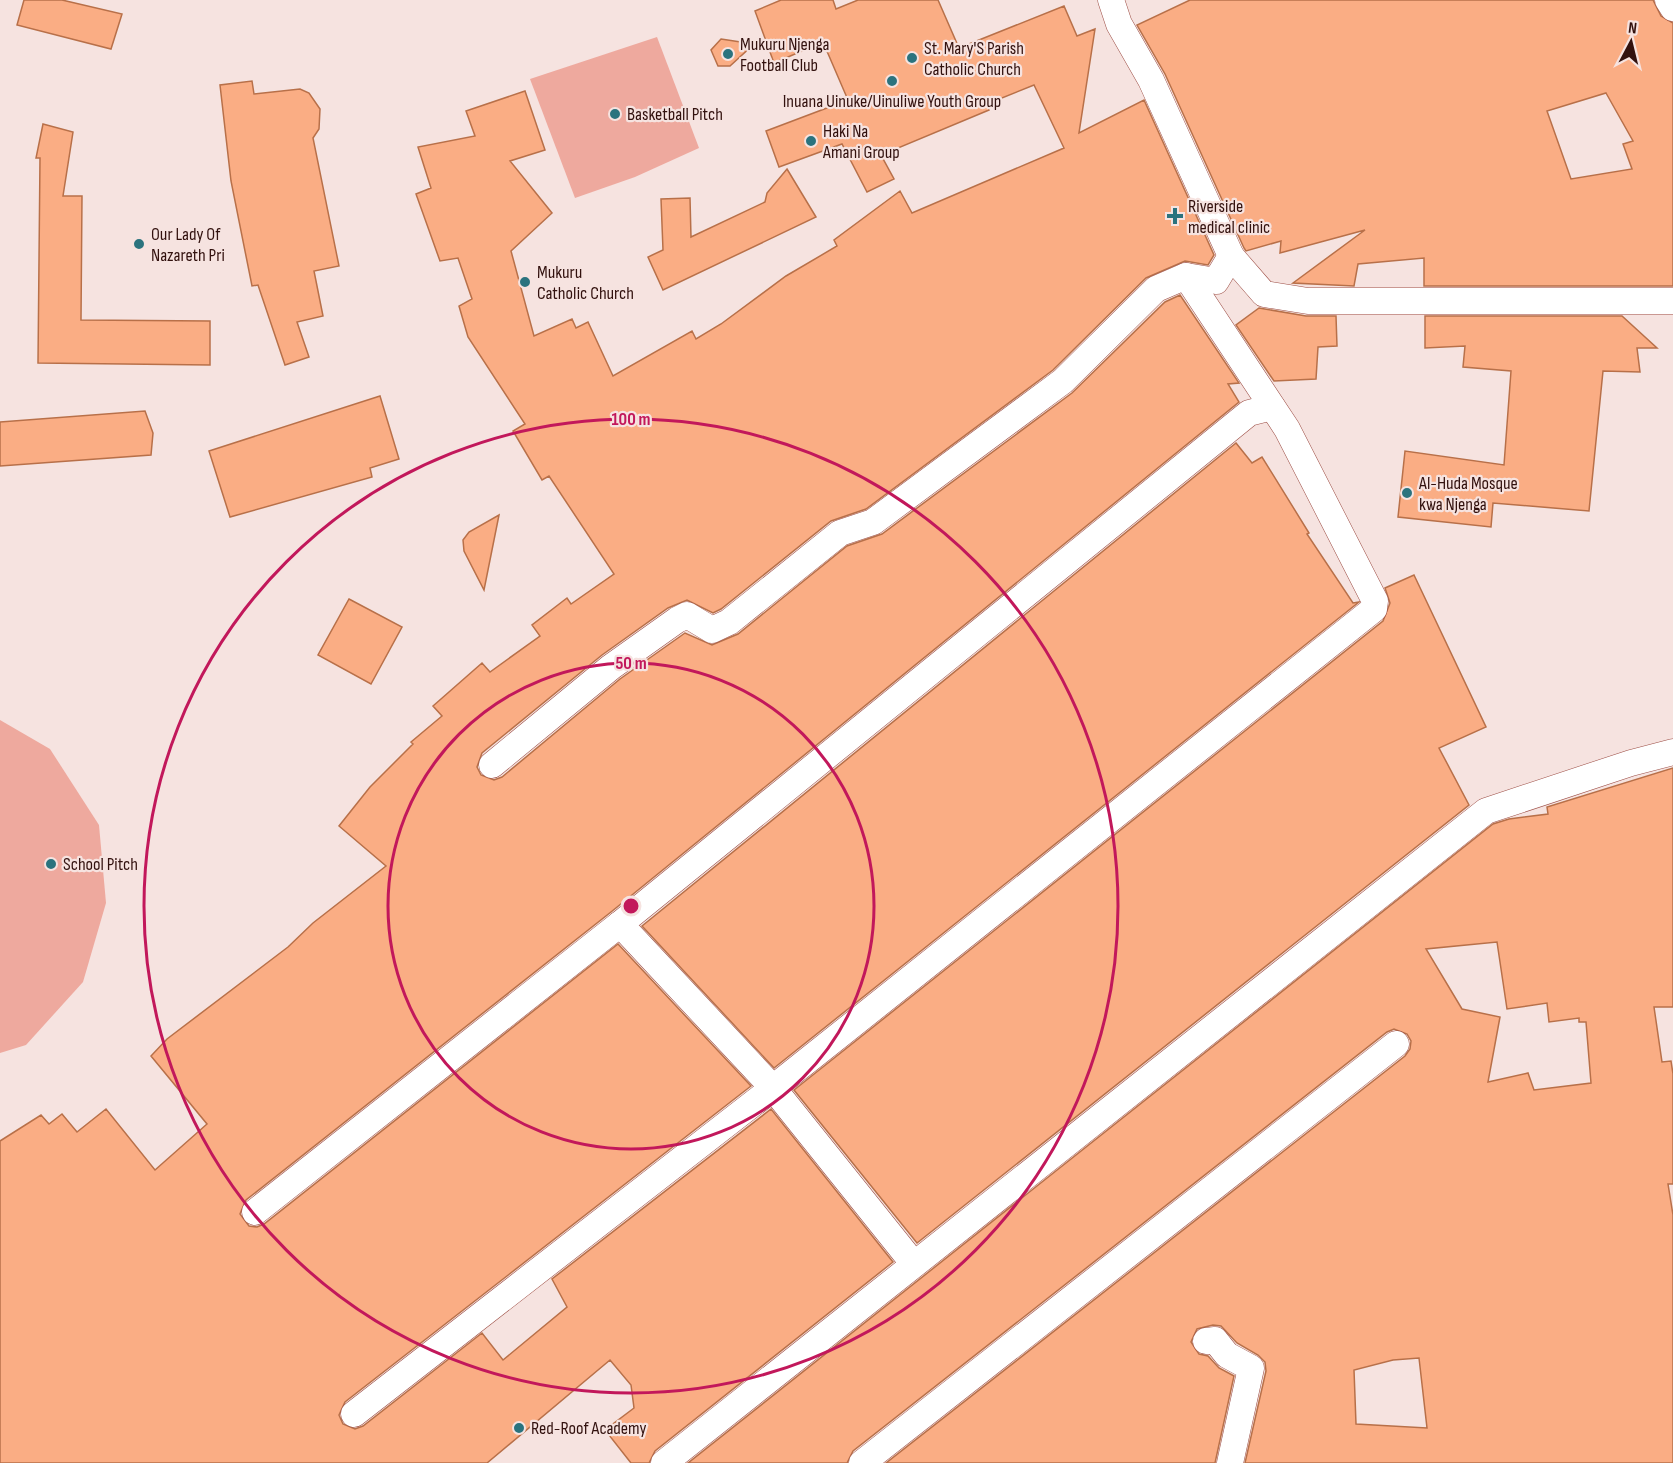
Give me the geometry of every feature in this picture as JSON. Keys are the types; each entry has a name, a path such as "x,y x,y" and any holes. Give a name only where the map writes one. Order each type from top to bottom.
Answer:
{"street":[{"path":"1111,0 1119,24 1151,80 1231,256 1264,294 1308,301 1673,301"},
{"path":"1668,0 1673,8"},
{"path":"492,765 611,667 677,620 687,615 712,630 729,622 840,533 873,522 1063,381 1156,288 1186,276 1216,281 1231,256"},
{"path":"354,1414 773,1088 1374,609 1375,601 1287,429 1186,276"},
{"path":"255,1212 620,924 1249,413 1272,407"},
{"path":"664,1463 879,1294 913,1263 1486,811 1631,763 1673,752"},
{"path":"620,924 773,1088 913,1263"},
{"path":"862,1463 1396,1044"},
{"path":"1206,1341 1215,1340 1227,1355 1251,1368 1230,1463"}],"shaded area":[{"name":"Basketball Pitch","path":"657,37 699,148 635,177 575,198 530,79"},
{"name":"School Pitch","path":"0,720 50,749 99,825 106,903 83,982 26,1045 0,1053"}],"building":[{"path":"24,0 62,0 122,14 111,49 17,25"},
{"path":"781,0 833,0 836,9 858,0 938,0 959,48 1064,6 1077,36 1095,29 1079,133 1144,100 1214,255 1208,265 1185,261 1146,278 1053,370 866,509 831,521 721,609 713,613 687,600 668,608 602,655 482,753 477,767 481,775 494,780 502,777 620,679 685,633 712,645 738,634 847,546 882,534 1072,393 1165,302 1180,295 1239,383 1228,384 1239,402 611,912 246,1200 240,1214 249,1226 257,1227 264,1224 618,944 751,1086 345,1402 339,1415 343,1424 355,1429 363,1426 482,1333 503,1360 567,1307 552,1279 771,1109 893,1262 655,1451 649,1463 631,1463 605,1430 634,1408 631,1385 610,1360 487,1463 0,1463 0,1141 41,1115 49,1124 62,1114 77,1132 106,1109 155,1170 207,1124 151,1056 167,1039 288,947 313,923 386,866 339,826 370,787 413,744 411,742 442,716 433,706 482,663 490,672 540,636 532,625 567,598 571,604 614,574 549,476 542,480 513,431 525,424 468,337 459,306 472,299 458,258 440,261 416,194 431,188 418,147 475,136 466,111 525,91 545,150 510,161 552,213 511,251 534,336 572,319 576,328 588,322 613,376 692,331 696,339 721,324 786,276 837,246 834,240 900,191 912,213 1064,148 1034,85 987,104 989,110 881,155 894,179 867,192 842,144 779,167 766,131 848,100 823,42 774,63 755,11"},
{"path":"1190,0 1653,0 1661,16 1673,23 1673,286 1424,286 1424,258 1358,264 1354,286 1293,283 1365,230 1280,253 1281,241 1246,251 1165,74 1137,25","holes":["1606,93 1633,141 1623,144 1632,169 1571,179 1547,111"]},
{"path":"721,39 754,44 730,66 718,66 711,50"},
{"path":"252,81 254,94 300,89 309,93 320,109 319,129 313,138 339,266 314,271 323,316 297,322 309,357 285,365 258,285 252,286 231,181 220,85"},
{"path":"43,124 73,132 63,196 82,196 81,320 210,321 210,365 38,363 40,158 36,158"},
{"path":"787,169 816,217 663,290 648,257 663,250 661,199 690,198 691,237 765,202 767,193"},
{"path":"1259,308 1306,316 1336,316 1337,346 1318,347 1316,379 1274,381 1236,325"},
{"path":"1425,316 1622,316 1657,348 1637,348 1640,372 1603,371 1589,511 1493,503 1491,527 1398,517 1405,451 1504,465 1511,371 1463,367 1465,346 1425,348"},
{"path":"380,396 399,459 370,468 372,477 230,517 209,451"},
{"path":"145,411 153,433 151,455 0,466 0,422"},
{"path":"1236,443 1252,463 1262,457 1309,533 1307,534 1353,603 1359,602 774,1068 642,926"},
{"path":"499,515 484,590 464,551 463,540 469,532"},
{"path":"1414,575 1486,727 1439,748 1469,805 917,1243 794,1090 1383,621 1390,603 1385,588"},
{"path":"349,599 402,627 371,684 318,655"},
{"path":"1673,768 1673,1007 1654,1007 1662,1062 1671,1061 1673,1074 1673,1184 1668,1184 1673,1215 1673,1463 1245,1463 1266,1371 1265,1362 1258,1355 1237,1343 1221,1326 1213,1325 1197,1329 1191,1342 1199,1354 1208,1356 1219,1368 1234,1376 1215,1463 886,1463 1405,1056 1410,1049 1411,1041 1407,1034 1394,1029 1387,1032 853,1451 847,1463 688,1463 1493,824 1509,819 1548,814 1547,807","holes":["1497,942 1507,1009 1547,1003 1549,1022 1579,1018 1579,1022 1586,1022 1591,1083 1534,1090 1528,1073 1488,1082 1500,1017 1462,1009 1426,949","1419,1358 1427,1428 1356,1424 1354,1370 1393,1360"]}],"place":[{"name":"Mukuru Njenga Football Club","path":"728,54"},
{"name":"St. Mary'S Parish Catholic Church","path":"912,58"},
{"name":"Inuana Uinuke/Uinuliwe Youth Group","path":"892,81"},
{"name":"Basketball Pitch","path":"615,114"},
{"name":"Haki Na Amani Group","path":"811,141"},
{"name":"Riverside medical clinic","path":"1175,216"},
{"name":"Our Lady Of Nazareth Pri","path":"139,244"},
{"name":"Mukuru Catholic Church","path":"525,282"},
{"name":"Al-Huda Mosque kwa Njenga","path":"1407,493"},
{"name":"School Pitch","path":"51,864"},
{"name":"Red-Roof Academy","path":"519,1428"}]}
